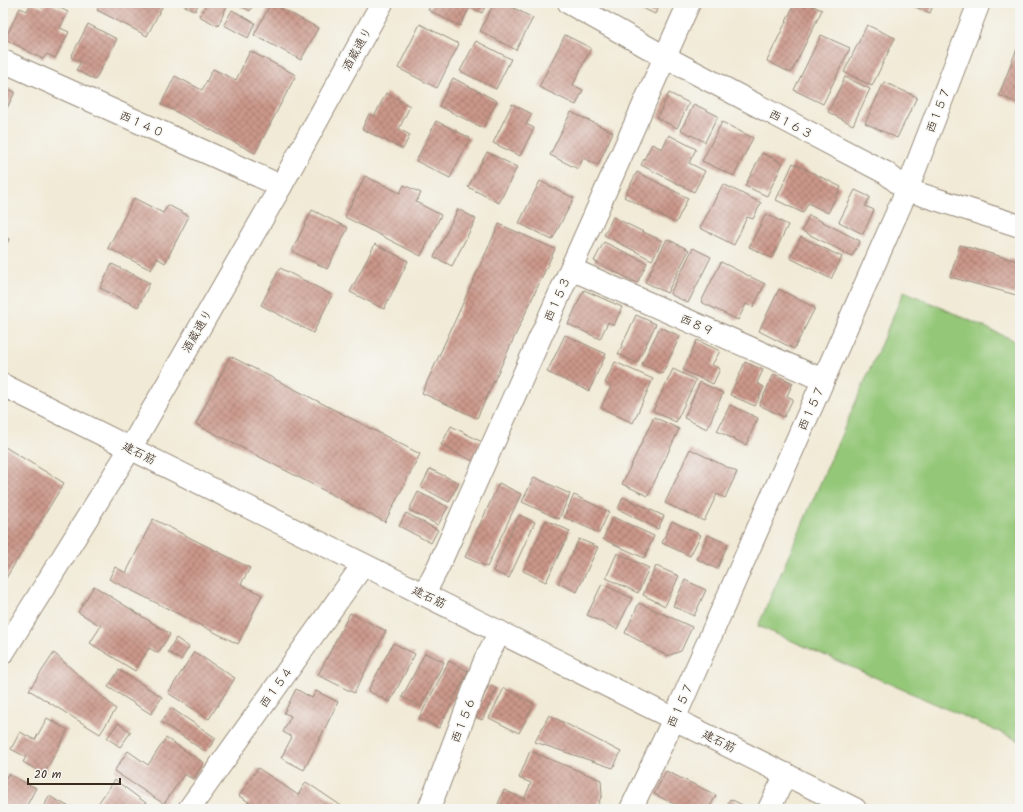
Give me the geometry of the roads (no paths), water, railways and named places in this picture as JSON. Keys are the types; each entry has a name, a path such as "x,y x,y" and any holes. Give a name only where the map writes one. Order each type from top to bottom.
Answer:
{"street":[{"name":"酒蔵通り","path":"3,653 130,449 281,186 382,3"},
{"name":"西１６３","path":"569,3 665,57 886,173 907,190 1020,226"},
{"name":"西１５３","path":"424,594 439,566 689,3"},
{"name":"西１５７","path":"631,809 674,718 907,190 979,3"},
{"name":"西１４０","path":"3,61 281,186"},
{"name":"西８９","path":"571,269 823,380"},
{"name":"建石筋","path":"3,385 855,809"},
{"name":"西１５４","path":"189,809 363,565"},
{"name":"西１５６","path":"429,809 485,660 500,632"},
{"path":"769,809 786,774"}]}
